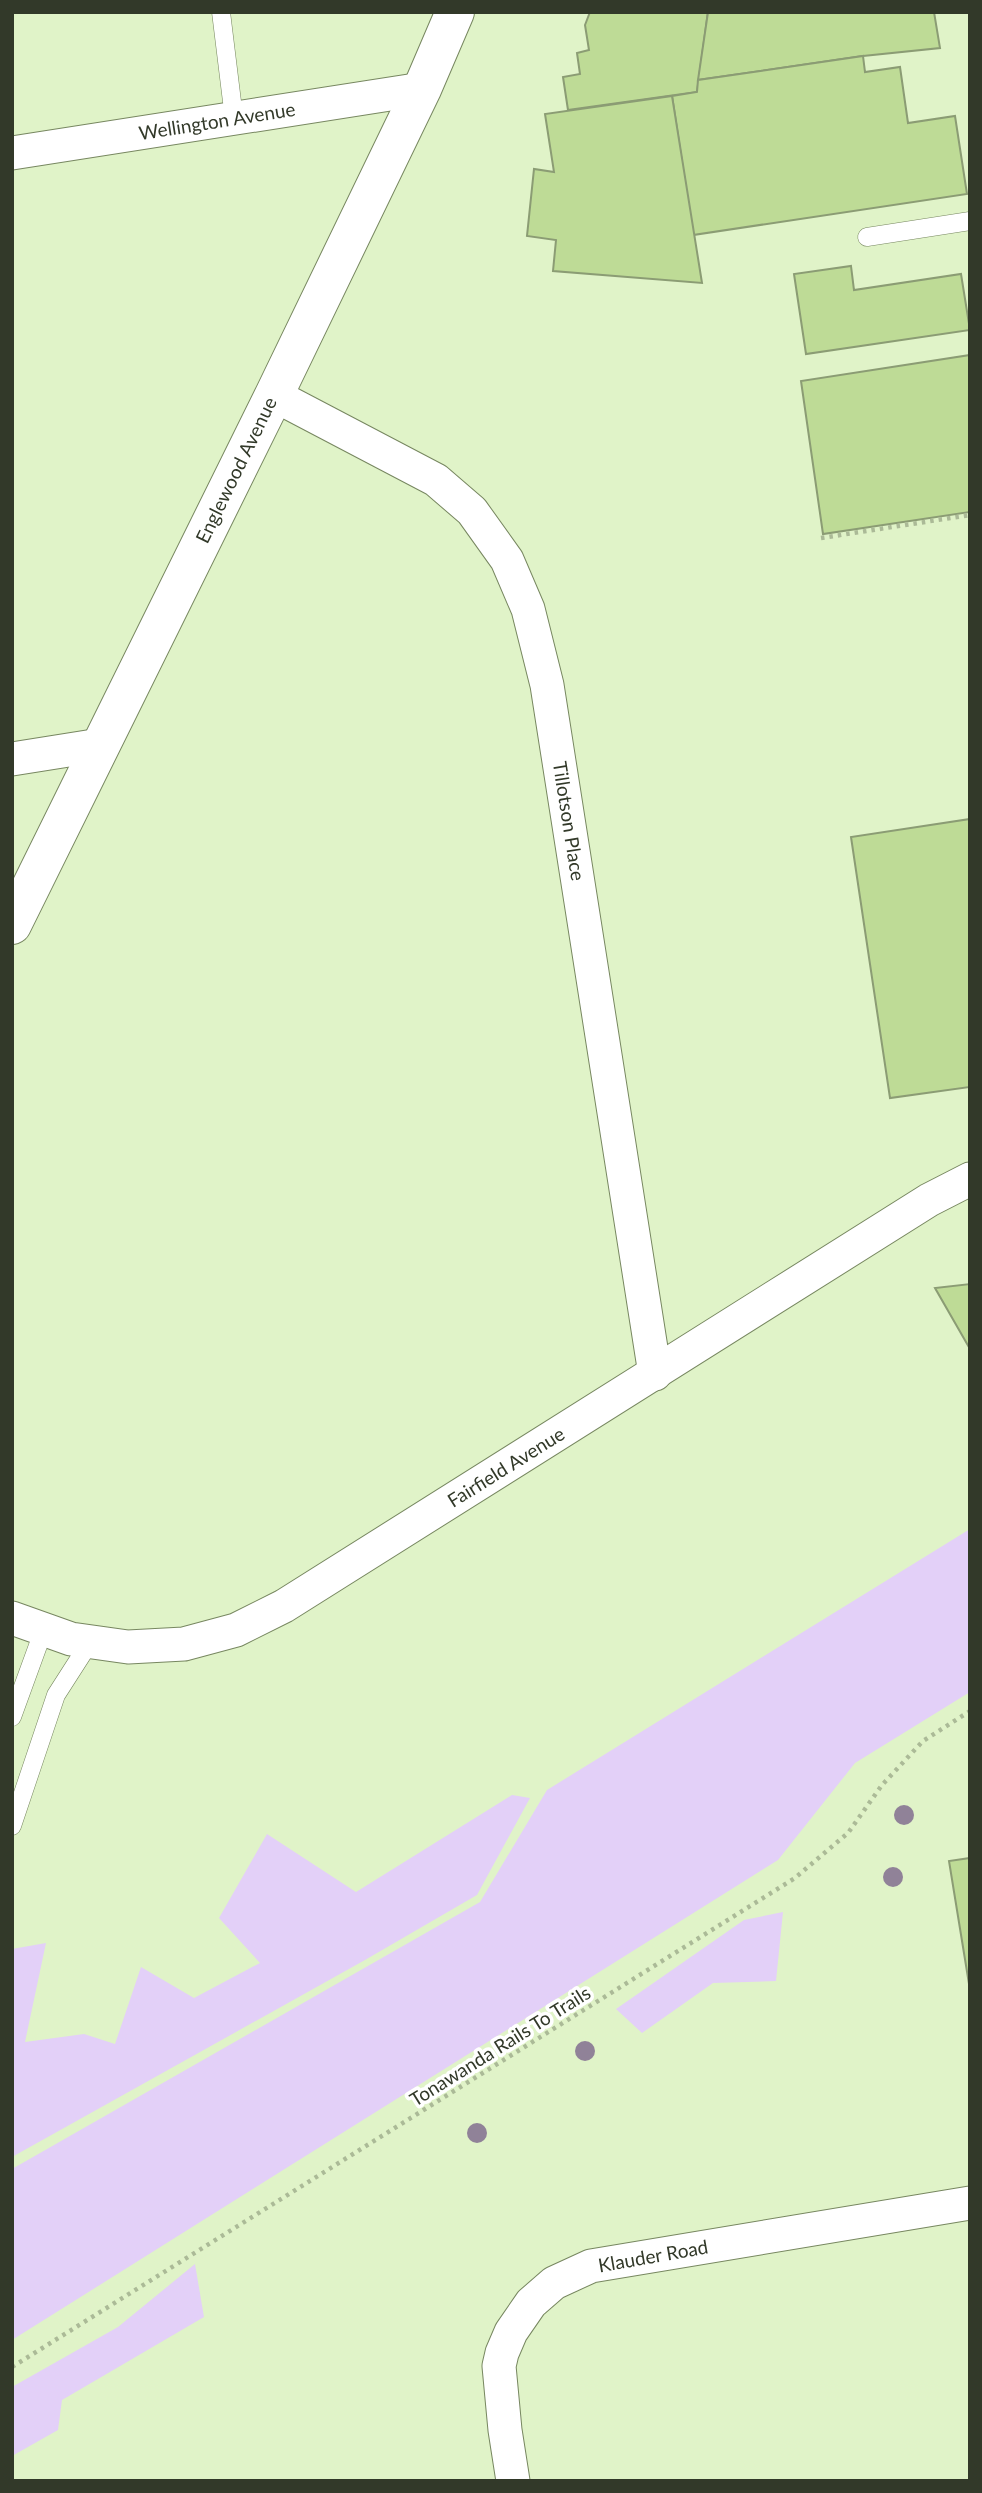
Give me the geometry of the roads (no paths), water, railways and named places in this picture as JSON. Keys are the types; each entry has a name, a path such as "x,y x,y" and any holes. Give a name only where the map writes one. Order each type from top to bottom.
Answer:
{"street":[{"name":"Englewood Avenue","path":"12,925 274,395 422,89 455,12"},
{"name":"Wellington Avenue","path":"12,153 422,89"},
{"name":"Tillotson Place","path":"274,395 436,480 472,510 507,560 528,609 547,685 655,1374"},
{"path":"12,759 100,745"},
{"name":"Fairfield Avenue","path":"12,1618 71,1639 128,1647 184,1644 236,1630 284,1606 929,1200 970,1179"},
{"name":"Klauder Road","path":"513,2481 499,2366 511,2332 531,2303 554,2283 591,2266 970,2203"}],"lane":[{"path":"221,12 234,118"},
{"path":"867,237 970,221"},
{"path":"12,1717 44,1629"},
{"path":"12,1826 56,1695 90,1642"}]}
